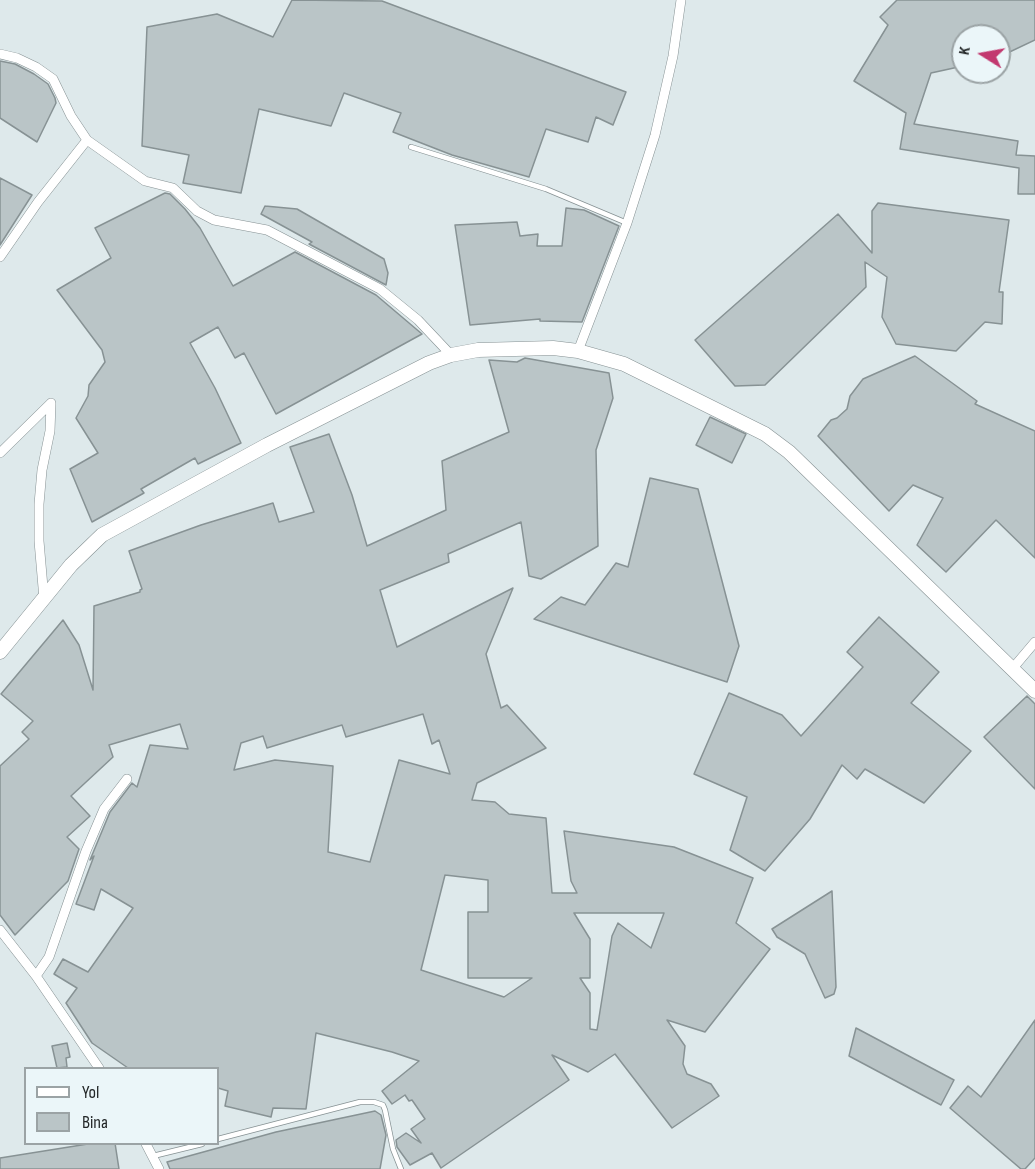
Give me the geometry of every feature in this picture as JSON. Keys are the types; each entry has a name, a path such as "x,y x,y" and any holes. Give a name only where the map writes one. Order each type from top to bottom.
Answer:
{"street":[{"path":"578,351 627,222 656,135 673,56 681,0"},
{"path":"0,54 17,58 36,67 52,79 71,116 87,140 145,181 173,188 197,211 214,219 267,230 380,289 418,320 451,355"},
{"path":"0,257 38,202 87,140"},
{"path":"2,648 86,549 102,535 277,440 429,363 451,355 478,350 554,348 578,351 624,364 765,434 789,452 1035,691"},
{"path":"0,453 51,403 50,431 42,470 39,504 39,541 44,599"},
{"path":"1013,668 1035,642"},
{"path":"36,976 49,957 86,851 104,809 127,779"},
{"path":"0,930 36,976 98,1067"},
{"path":"147,1145 159,1169"}],"lane":[{"path":"411,147 546,189 627,222"},
{"path":"219,1139 360,1102 374,1102 382,1105 385,1110 393,1149 401,1169"},
{"path":"153,1156 194,1145"}],"building":[{"path":"292,0 382,1 626,92 613,125 596,117 588,142 546,129 529,177 452,155 393,132 401,113 344,93 331,126 259,109 241,193 183,183 189,155 142,146 147,27 217,14 273,37"},
{"path":"897,0 1035,0 1035,40 1011,51 1011,24 951,24 951,69 931,73 914,124 1018,141 1016,155 1035,156 1035,194 1018,194 1019,168 900,149 906,113 854,81 888,25 880,17"},
{"path":"0,61 15,64 34,74 48,84 55,98 56,103 37,142 0,118"},
{"path":"0,178 32,195 0,245"},
{"path":"165,193 170,194 185,209 200,228 233,286 295,252 376,295 422,334 276,414 244,353 235,358 218,327 190,343 215,388 241,443 198,464 195,458 141,489 144,493 92,522 70,469 98,453 76,418 88,396 89,385 105,362 102,350 57,290 111,258 95,228"},
{"path":"878,203 1009,220 999,292 1003,292 1002,324 985,322 956,351 896,344 882,317 887,277 865,262 866,287 765,385 735,386 695,340 838,214 872,253 872,211"},
{"path":"265,206 297,209 384,259 388,273 386,285 309,244 312,242 261,214"},
{"path":"566,208 584,210 619,226 582,322 540,321 540,319 470,325 455,225 517,222 520,236 538,234 537,246 562,246"},
{"path":"915,356 977,401 975,404 1035,431 1035,558 996,520 946,572 917,545 943,498 913,485 889,511 818,436 831,420 847,409 850,396 863,379"},
{"path":"525,358 609,373 613,398 596,450 598,546 541,579 529,576 521,522 448,554 449,562 380,590 397,647 513,588 486,654 501,708 507,705 546,748 477,783 472,800 495,802 509,814 546,818 552,893 577,893 571,881 564,831 674,847 753,878 736,923 770,949 705,1032 667,1020 685,1046 683,1064 687,1074 711,1084 719,1096 672,1128 615,1054 588,1072 552,1055 569,1080 441,1168 432,1153 410,1165 397,1147 396,1140 406,1133 421,1143 411,1129 425,1119 412,1100 409,1101 405,1095 392,1104 382,1091 419,1061 316,1033 306,1109 273,1108 271,1117 225,1106 228,1091 219,1088 219,1067 127,1067 92,1043 66,1003 77,988 54,974 63,959 88,972 133,908 101,889 94,910 76,904 94,856 90,860 110,812 132,783 137,787 150,745 188,749 180,724 109,745 113,757 71,796 90,816 67,837 79,849 68,881 15,935 0,915 0,766 29,739 22,732 33,721 1,694 63,620 79,645 93,690 94,606 140,592 142,589 129,551 201,525 273,503 279,522 314,512 290,447 329,434 352,495 367,546 446,510 442,461 509,432 489,360 517,362","holes":["423,714 432,744 439,740 450,774 399,760 370,862 328,852 333,766 275,760 234,770 241,743 263,736 267,748 342,725 346,737","445,875 488,880 488,912 468,912 468,978 532,978 504,997 421,970","574,913 664,913 651,948 618,923 612,936 597,1030 590,1029 590,993 580,978 590,978 590,939"]},
{"path":"710,417 746,434 732,463 696,445"},
{"path":"650,478 698,489 739,646 727,682 534,619 561,597 585,605 616,563 628,567"},
{"path":"879,617 939,672 911,703 971,751 924,803 865,769 857,779 842,765 810,819 765,871 730,850 747,797 694,774 729,693 782,715 801,736 863,667 847,652"},
{"path":"1027,696 1035,704 1035,789 984,737"},
{"path":"832,891 836,987 834,994 825,998 805,954 777,937 772,929"},
{"path":"1035,1020 1035,1158 1025,1169 1021,1169 950,1108 968,1086 981,1097"},
{"path":"856,1028 954,1080 941,1105 849,1056"},
{"path":"67,1043 70,1057 66,1058 67,1067 57,1067 52,1046"},
{"path":"375,1111 381,1115 386,1135 380,1169 170,1169 167,1162 276,1132"},
{"path":"81,1145 115,1145 119,1169 0,1169 0,1158"}]}
